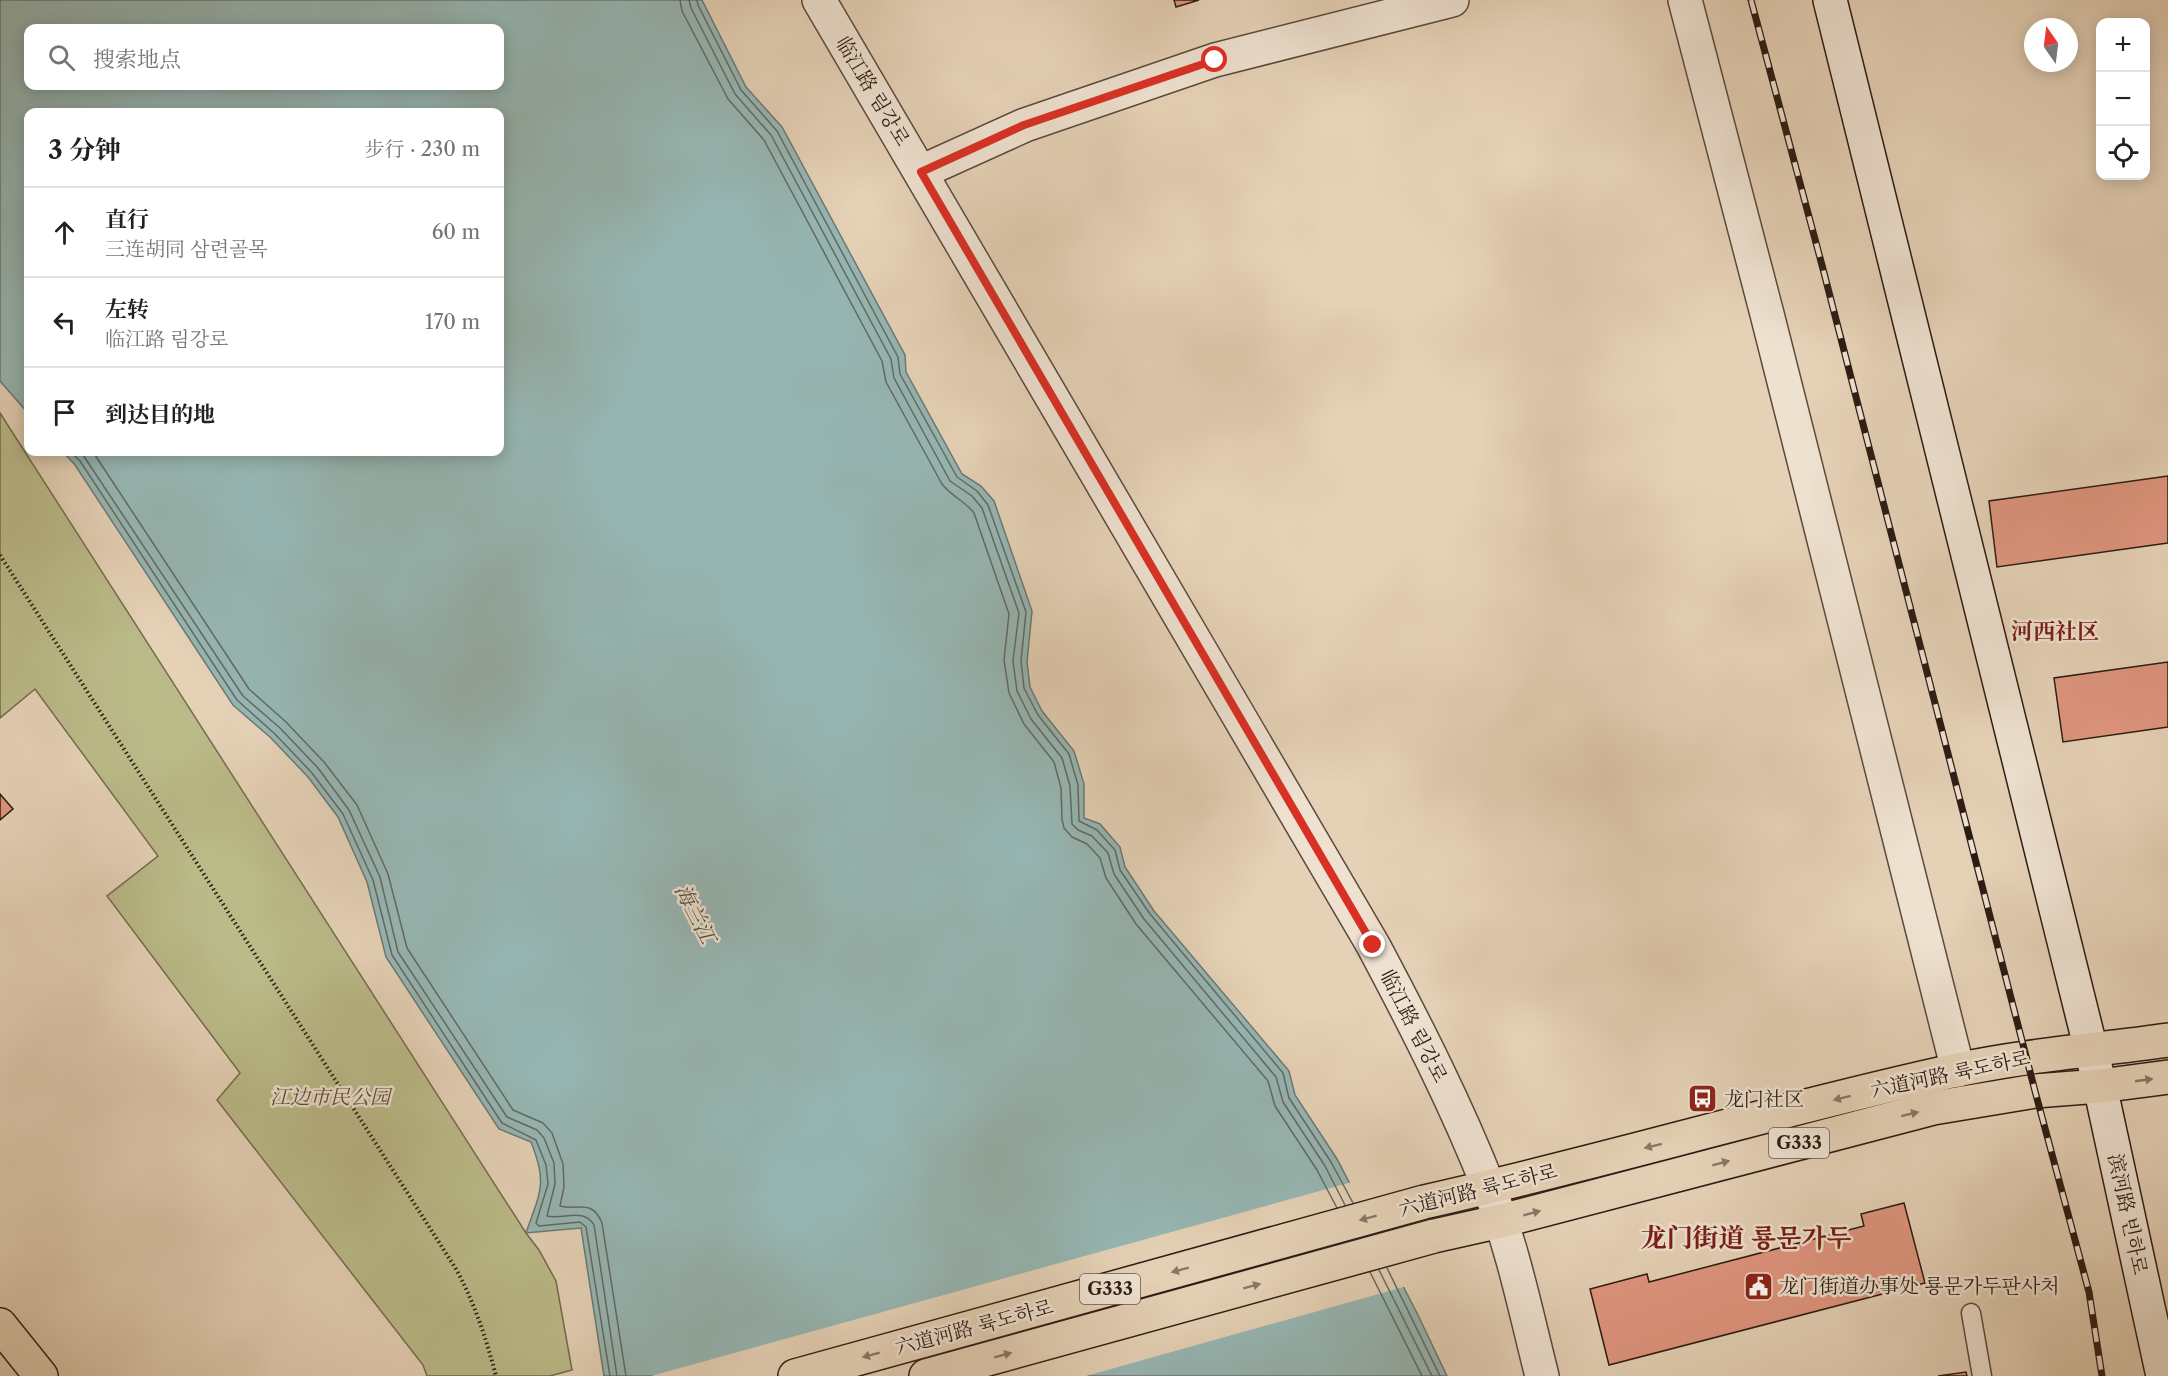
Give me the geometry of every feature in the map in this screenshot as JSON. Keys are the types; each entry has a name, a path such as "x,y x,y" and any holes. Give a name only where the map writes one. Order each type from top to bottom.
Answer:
{"highway":[{"name":"六道河路 륙도하로","path":"795,1376 1424,1202 1489,1188 1958,1070 2027,1057 2092,1051 2168,1040"},
{"name":"六道河路 륙도하로","path":"926,1376 1434,1236 1501,1221 1933,1108 2035,1091 2100,1086 2168,1077"},
{"path":"6,1333 28,1376"},
{"path":"6,1333 42,1376"}],"street":[{"name":"临江路 림강로","path":"819,0 1373,945 1416,1025 1489,1188 1501,1221 1542,1376"},
{"path":"921,172 1024,125 1215,60 1452,0"},
{"path":"1685,0 1958,1070"},
{"name":"滨河路 빈하로","path":"1830,0 2092,1051 2163,1376"}],"lane":[{"path":"1971,1313 1982,1376"}],"path":[{"path":"0,555 456,1269 470,1295 484,1330 496,1376"}],"green space":[{"name":"江边市民公园","path":"0,413 24,450 24,456 28,456 539,1250 556,1281 572,1370 550,1376 427,1376 423,1365 217,1100 240,1073 107,896 158,856 35,689 0,718"}],"water":[{"name":"海兰江","path":"0,0 702,0 746,87 782,127 905,355 906,372 962,474 981,486 994,501 1032,611 1027,662 1030,687 1042,711 1074,751 1084,784 1084,818 1100,824 1120,847 1125,867 1154,911 1289,1071 1295,1095 1337,1159 1447,1376 604,1376 581,1228 526,1233 538,1197 541,1178 531,1142 499,1129 386,957 367,882 338,817 308,777 271,738 233,705 75,465 67,456 504,456 504,108 24,108 24,408 0,381"}],"pier":[{"path":"1352,1182 1407,1286 1086,1376 651,1376"}],"building":[{"path":"1174,0 1199,0 1176,7"},
{"path":"2168,476 2168,543 1997,567 1989,501"},
{"path":"2168,662 2168,727 2063,742 2054,678"},
{"path":"0,794 13,809 0,820"},
{"name":"龙门街道办事处 룡문가두판사처","path":"1904,1203 1925,1283 1609,1365 1590,1289 1647,1274 1649,1282 1864,1226 1861,1214"},
{"path":"1966,1372 1967,1376 1938,1376"}],"railway":[{"path":"1751,0 2089,1292 2102,1376"}],"place":[{"name":"龙门社区","path":"1703,1099"},
{"name":"龙门街道办事处 룡문가두판사처","path":"1758,1286"}],"district":[{"name":"河西社区","path":"2055,631"},
{"name":"龙门街道 룡문가두","path":"1746,1238"}],"route":[{"path":"1215,60 1024,125 921,172 1373,945"}]}
